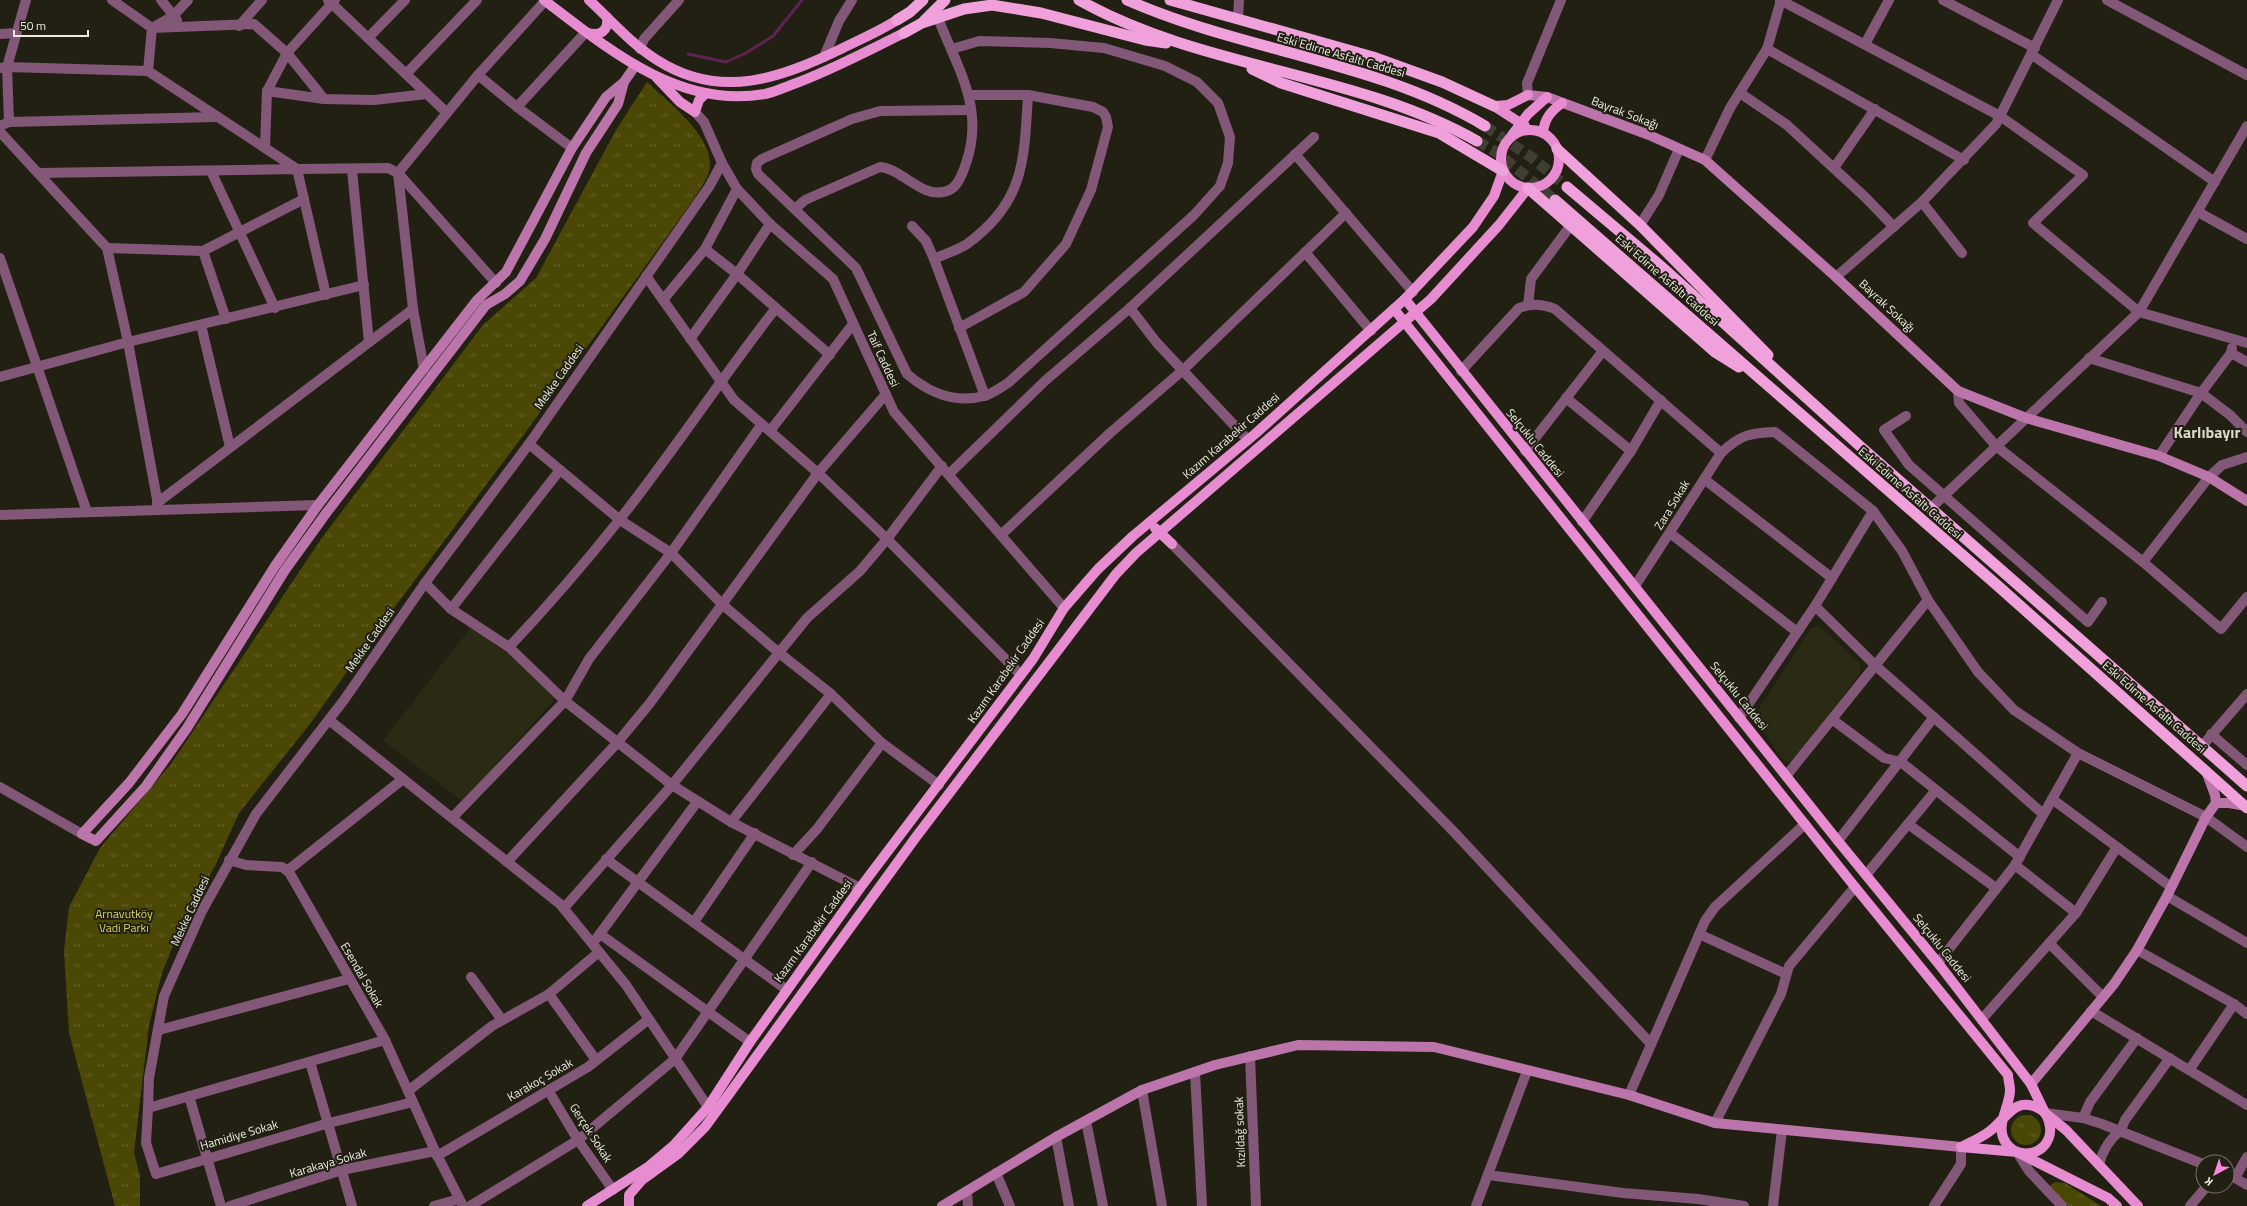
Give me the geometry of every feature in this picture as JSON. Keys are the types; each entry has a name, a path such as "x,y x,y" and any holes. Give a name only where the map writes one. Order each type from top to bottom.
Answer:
{"highway":[{"path":"897,20 910,12 923,0"},
{"path":"922,23 945,0"},
{"path":"1079,0 1129,24 1182,44 1409,108 1477,141"},
{"name":"Eski Edirne Asfaltı Caddesi","path":"1127,0 1185,23 1399,85 1448,105 1485,126"},
{"path":"1170,0 1372,57 1442,82 1494,106"},
{"path":"904,33 922,23 964,9 992,5 1015,8 1145,40 1182,44"},
{"path":"1226,56 1281,83 1439,132 1504,171"},
{"path":"1557,149 1640,224 1757,342 1790,382"},
{"name":"Eski Edirne Asfaltı Caddesi","path":"1567,187 1663,268 1931,508 2247,786"},
{"path":"1528,188 1715,352 1758,378"},
{"name":"Eski Edirne Asfaltı Caddesi","path":"1555,200 2205,769 2246,807"}],"main road":[{"path":"545,0 586,32 635,66 656,76 705,94 742,96 767,94 812,77 904,33"},
{"path":"588,0 640,49 679,72 708,81 742,83 767,79 824,57 897,20"},
{"path":"586,32 596,35 602,33 607,27 607,17"},
{"path":"624,82 618,104 586,153 545,239 520,281 505,294 486,305 327,512 285,570 187,728 146,786 96,841 82,834 128,784 182,714 276,566 318,505 477,300 506,272 572,148 606,97 624,82 635,66 640,49"},
{"path":"656,76 680,102 695,112 699,100 705,94"},
{"path":"1494,106 1512,104 1528,95"},
{"name":"Bayrak Sokağı","path":"1528,95 1547,97 1649,135 1705,160 1836,277 1958,391 2026,418 2159,456 2209,477 2247,501"},
{"path":"1512,136 1520,131 1530,130 1549,137 1557,149 1558,161 1555,172 1544,184 1528,188 1513,182 1504,171 1501,161 1502,152 1512,136 1521,122 1547,97"},
{"path":"1543,134 1544,124 1548,115 1562,103"},
{"path":"1494,106 1521,122 1530,130"},
{"name":"Kazım Karabekir Caddesi","path":"587,1206 648,1167 674,1145 708,1107 750,1042 860,888 1021,675 1064,608 1098,569 1149,523 1248,440 1413,292 1473,227 1494,196 1504,171"},
{"path":"629,1206 629,1195 642,1180 678,1154 705,1127 916,837 1100,594 1136,553 1444,287 1499,225 1528,188"},
{"path":"496,283 505,294"},
{"name":"Selçuklu Caddesi","path":"1405,299 1739,718 1938,963 2031,1084 2050,1122 2050,1131 2044,1146 2031,1153 2016,1152"},
{"path":"1394,310 1730,728 1855,887 2008,1075 2010,1090 2002,1135 2005,1142 2016,1152 2108,1198 2117,1206"},
{"path":"318,505 327,512"},
{"path":"1149,523 1172,544"},
{"path":"1170,524 1172,544"},
{"path":"1587,550 1598,542"},
{"path":"1730,728 1739,718"},
{"path":"2031,1084 2103,997 2137,950 2169,892 2206,817 2216,803 2213,788 2205,769"},
{"path":"2216,803 2229,803 2246,807"},
{"path":"942,1206 1056,1137 1142,1090 1195,1072 1250,1056 1298,1045 1434,1047 1629,1095 1715,1122 1782,1130 2016,1152"},
{"name":"Selçuklu Caddesi","path":"1961,1147 1982,1137 2004,1118 2008,1111 2024,1104 2032,1105 2045,1113 2066,1130 2138,1206"}],"street":[{"path":"26,0 3,68 4,124 218,117"},
{"path":"112,0 152,28 239,26 254,24 287,53 324,99"},
{"path":"161,0 173,16 184,27"},
{"path":"152,28 173,16 188,0"},
{"path":"239,26 262,0"},
{"path":"368,38 405,0"},
{"path":"406,74 477,0"},
{"path":"424,369 413,309 398,173 478,74 545,0"},
{"path":"640,49 644,39 678,0"},
{"path":"824,57 839,21 852,0"},
{"path":"1238,19 1239,0"},
{"path":"1528,95 1527,83 1561,0"},
{"path":"1705,160 1740,93 1767,49 1781,0 2000,116 2083,175 2032,223 2139,312 2247,343"},
{"path":"1865,44 1889,0"},
{"path":"1943,0 2033,51 2215,182"},
{"path":"1836,277 1922,202 1964,160 1996,124 2058,0"},
{"path":"2107,0 2247,75"},
{"path":"265,148 267,91 287,53 331,1 446,112"},
{"path":"796,208 805,200 880,166 892,170 929,191 943,192 950,190 960,180 967,161 972,124 970,95 938,18"},
{"path":"148,71 152,28"},
{"path":"517,107 586,32"},
{"path":"0,34 16,33"},
{"path":"952,49 979,41 1050,43 1104,48 1165,66 1197,82 1218,102 1230,137 1228,163 1220,186 1194,215 1008,383 985,396 959,399 939,394 921,386 907,374 856,268 796,208 758,174 756,169 759,161 852,119 880,111 971,110"},
{"path":"1767,49 1964,160"},
{"path":"3,68 148,71 297,169 326,295"},
{"path":"478,74 517,107 572,148"},
{"path":"267,91 324,99 374,100 427,94"},
{"path":"1740,93 1787,125 1894,226"},
{"path":"959,328 1024,292 1066,244 1091,190 1108,127 1106,116 1093,107 1028,95 970,95"},
{"path":"934,260 966,244 985,229 1013,193 1025,147 1028,95"},
{"path":"1834,168 1875,109"},
{"name":"Taif Caddesi","path":"695,112 704,122 722,163 737,189 770,224 833,279 852,324 894,412 1002,534 1064,608"},
{"path":"1931,508 2139,312 2247,126"},
{"path":"0,132 107,248 128,342 158,506"},
{"path":"949,474 1046,380 1130,308 1314,137"},
{"path":"1640,224 1659,195 1679,149"},
{"path":"1295,154 1413,292"},
{"name":"Mekke Caddesi","path":"156,1174 146,1143 150,1078 164,996 202,911 229,860 256,814 329,720 425,583 529,444 709,187 722,163"},
{"path":"38,173 297,169 352,170 388,168 398,173 496,283"},
{"path":"352,170 369,342"},
{"path":"211,171 275,308"},
{"path":"663,300 705,249 737,189"},
{"path":"107,248 203,251 239,231 304,199"},
{"path":"1922,202 1962,253"},
{"path":"2198,212 2247,239"},
{"path":"1002,534 1110,434 1183,370 1346,213"},
{"path":"690,339 737,274 770,224"},
{"path":"1528,304 1531,279 1571,225"},
{"path":"912,226 926,241 985,396"},
{"path":"705,249 737,274 830,355"},
{"path":"203,251 226,319"},
{"path":"1305,252 1371,331"},
{"path":"0,258 87,512"},
{"path":"646,276 734,400 818,473 888,539 1021,675"},
{"path":"0,377 128,342 275,308 364,285"},
{"path":"1461,371 1519,308 1528,304 1555,308 1721,453"},
{"path":"509,647 620,520 722,382 737,358 776,308"},
{"path":"1130,308 1157,343 1248,440"},
{"path":"158,506 230,447 413,309"},
{"path":"452,818 565,701 589,659 672,553 766,428 830,355 852,324"},
{"path":"201,325 230,447"},
{"path":"2159,456 2231,353 2233,340"},
{"path":"1525,451 1604,351"},
{"path":"2231,353 2247,362"},
{"path":"2089,358 2202,393 2247,432"},
{"path":"1958,391 1959,403 1996,446 2143,562 2220,629 2247,597"},
{"path":"507,862 617,743 650,703 818,473 886,394"},
{"path":"1566,398 1631,451"},
{"path":"1582,522 1631,451 1661,400"},
{"name":"Eski Edirne Asfaltı Caddesi","path":"1906,416 1884,430 1909,465 2088,622 2102,602"},
{"name":"Zara Sokak","path":"1635,586 1721,453 1735,439 1755,433 1775,432 1873,511"},
{"path":"529,444 620,520 672,553 723,605 778,652 831,694 882,742 939,785"},
{"path":"2143,562 2209,477 2222,465 2247,457"},
{"path":"564,908 672,785 807,618 860,571 888,539 942,466"},
{"path":"452,609 560,470"},
{"path":"1704,479 1832,578"},
{"path":"0,515 87,512 158,506 318,505"},
{"path":"1739,718 1815,606 1873,511 1902,551 1928,600 1978,672 2014,710 2078,753 2206,817 2247,847"},
{"path":"1670,533 1797,632"},
{"path":"1172,544 1455,833 1651,1044"},
{"path":"425,583 452,609 509,647 565,701 672,785 731,822 793,855 812,862 860,888"},
{"path":"1786,776 1833,720 1928,600"},
{"path":"1815,606 1876,666 2043,814"},
{"path":"731,822 831,694"},
{"path":"2202,746 2247,694"},
{"path":"1838,841 1901,762 1934,717"},
{"path":"329,720 564,908 626,985 708,1107"},
{"path":"1833,720 1884,758 1901,762 1936,790 2076,913"},
{"name":"Eski Edirne Asfaltı Caddesi","path":"2211,734 2247,765"},
{"path":"793,855 817,830 882,742"},
{"path":"1938,963 2017,861 2078,753"},
{"path":"229,860 246,865 282,867 287,871 403,779"},
{"path":"0,788 82,834"},
{"path":"1866,875 1936,790"},
{"path":"2052,799 2117,847 2169,892 2247,943"},
{"path":"408,1091 502,1020 549,994 596,948 600,934 698,802"},
{"path":"1629,1095 1700,934 1715,907 1805,824"},
{"path":"1908,824 1996,888"},
{"path":"694,922 754,833"},
{"path":"1982,1020 2076,913 2117,847"},
{"path":"606,859 787,990"},
{"path":"470,1206 578,1140 676,1058 812,862"},
{"name":"Esendal Sokak","path":"287,871 385,1040 436,1153 461,1202"},
{"path":"1715,1122 1781,994 1789,966 1855,887"},
{"path":"600,934 750,1042"},
{"path":"1700,934 1786,974"},
{"path":"2049,942 2103,997"},
{"path":"2137,950 2234,1004 2247,1014"},
{"path":"471,976 502,1020"},
{"path":"159,1030 349,979"},
{"path":"549,994 596,1060"},
{"path":"2190,1069 2234,1004"},
{"path":"2091,1011 2190,1069 2247,1105"},
{"name":"Karakoç Sokak","path":"436,1153 548,1090 596,1060 649,1018"},
{"path":"2083,1118 2090,1102 2137,1038"},
{"path":"148,1108 385,1040"},
{"name":"Kızıldağ sokak","path":"1250,1056 1256,1206"},
{"path":"2099,1165 2102,1155 2112,1137 2121,1130 2126,1120 2170,1058"},
{"path":"310,1062 352,1206"},
{"path":"1476,1206 1528,1071"},
{"path":"1195,1072 1202,1206"},
{"name":"Gerçek Sokak","path":"548,1090 578,1140 614,1190"},
{"path":"1142,1090 1162,1206"},
{"path":"189,1096 209,1157 221,1206"},
{"name":"Hamidiye Sokak","path":"156,1174 209,1157 329,1123 413,1102"},
{"path":"2045,1113 2083,1118 2121,1130 2195,1161"},
{"path":"1086,1121 1103,1206"},
{"path":"1773,1206 1782,1130"},
{"path":"1056,1137 1069,1206"},
{"path":"1934,1206 1961,1164 1961,1147"},
{"path":"2016,1152 2030,1171 2062,1206"},
{"name":"Karakaya Sokak","path":"230,1206 248,1204 342,1170 436,1153"},
{"path":"2235,1171 2247,1157"},
{"path":"996,1173 1010,1206"},
{"path":"1488,1176 1623,1193 1698,1199 1744,1206"},
{"path":"2235,1178 2247,1185"},
{"path":"967,1191 968,1206"},
{"path":"2190,1206 2200,1194"},
{"path":"434,1206 461,1202"}],"shaded area":[{"path":"472,626 560,693 463,802 383,740"},
{"path":"1819,626 1860,663 1861,672 1793,762 1785,762 1753,718 1811,628"}],"green space":[{"name":"Arnavutköy Vadi Parkı","path":"647,82 677,109 696,131 709,154 710,170 694,199 525,433 361,652 310,724 239,813 216,864 179,931 162,973 149,1025 134,1153 140,1176 140,1206 115,1206 69,1033 64,951 69,907 100,848 171,764 321,539 483,325 536,278 616,130"},
{"path":"2026,1115 2037,1119 2041,1130 2037,1141 2026,1145 2015,1141 2011,1130 2015,1119"},
{"path":"2055,1182 2065,1183 2101,1206 2068,1206 2048,1187"}],"waterway":[{"path":"688,54 726,62 746,53 773,36 802,0"}],"tunnel":[{"path":"1485,126 1531,157 1567,187"},
{"path":"1477,141 1496,152 1555,200"}],"district":[{"name":"Karlıbayır","path":"2207,432"}]}
